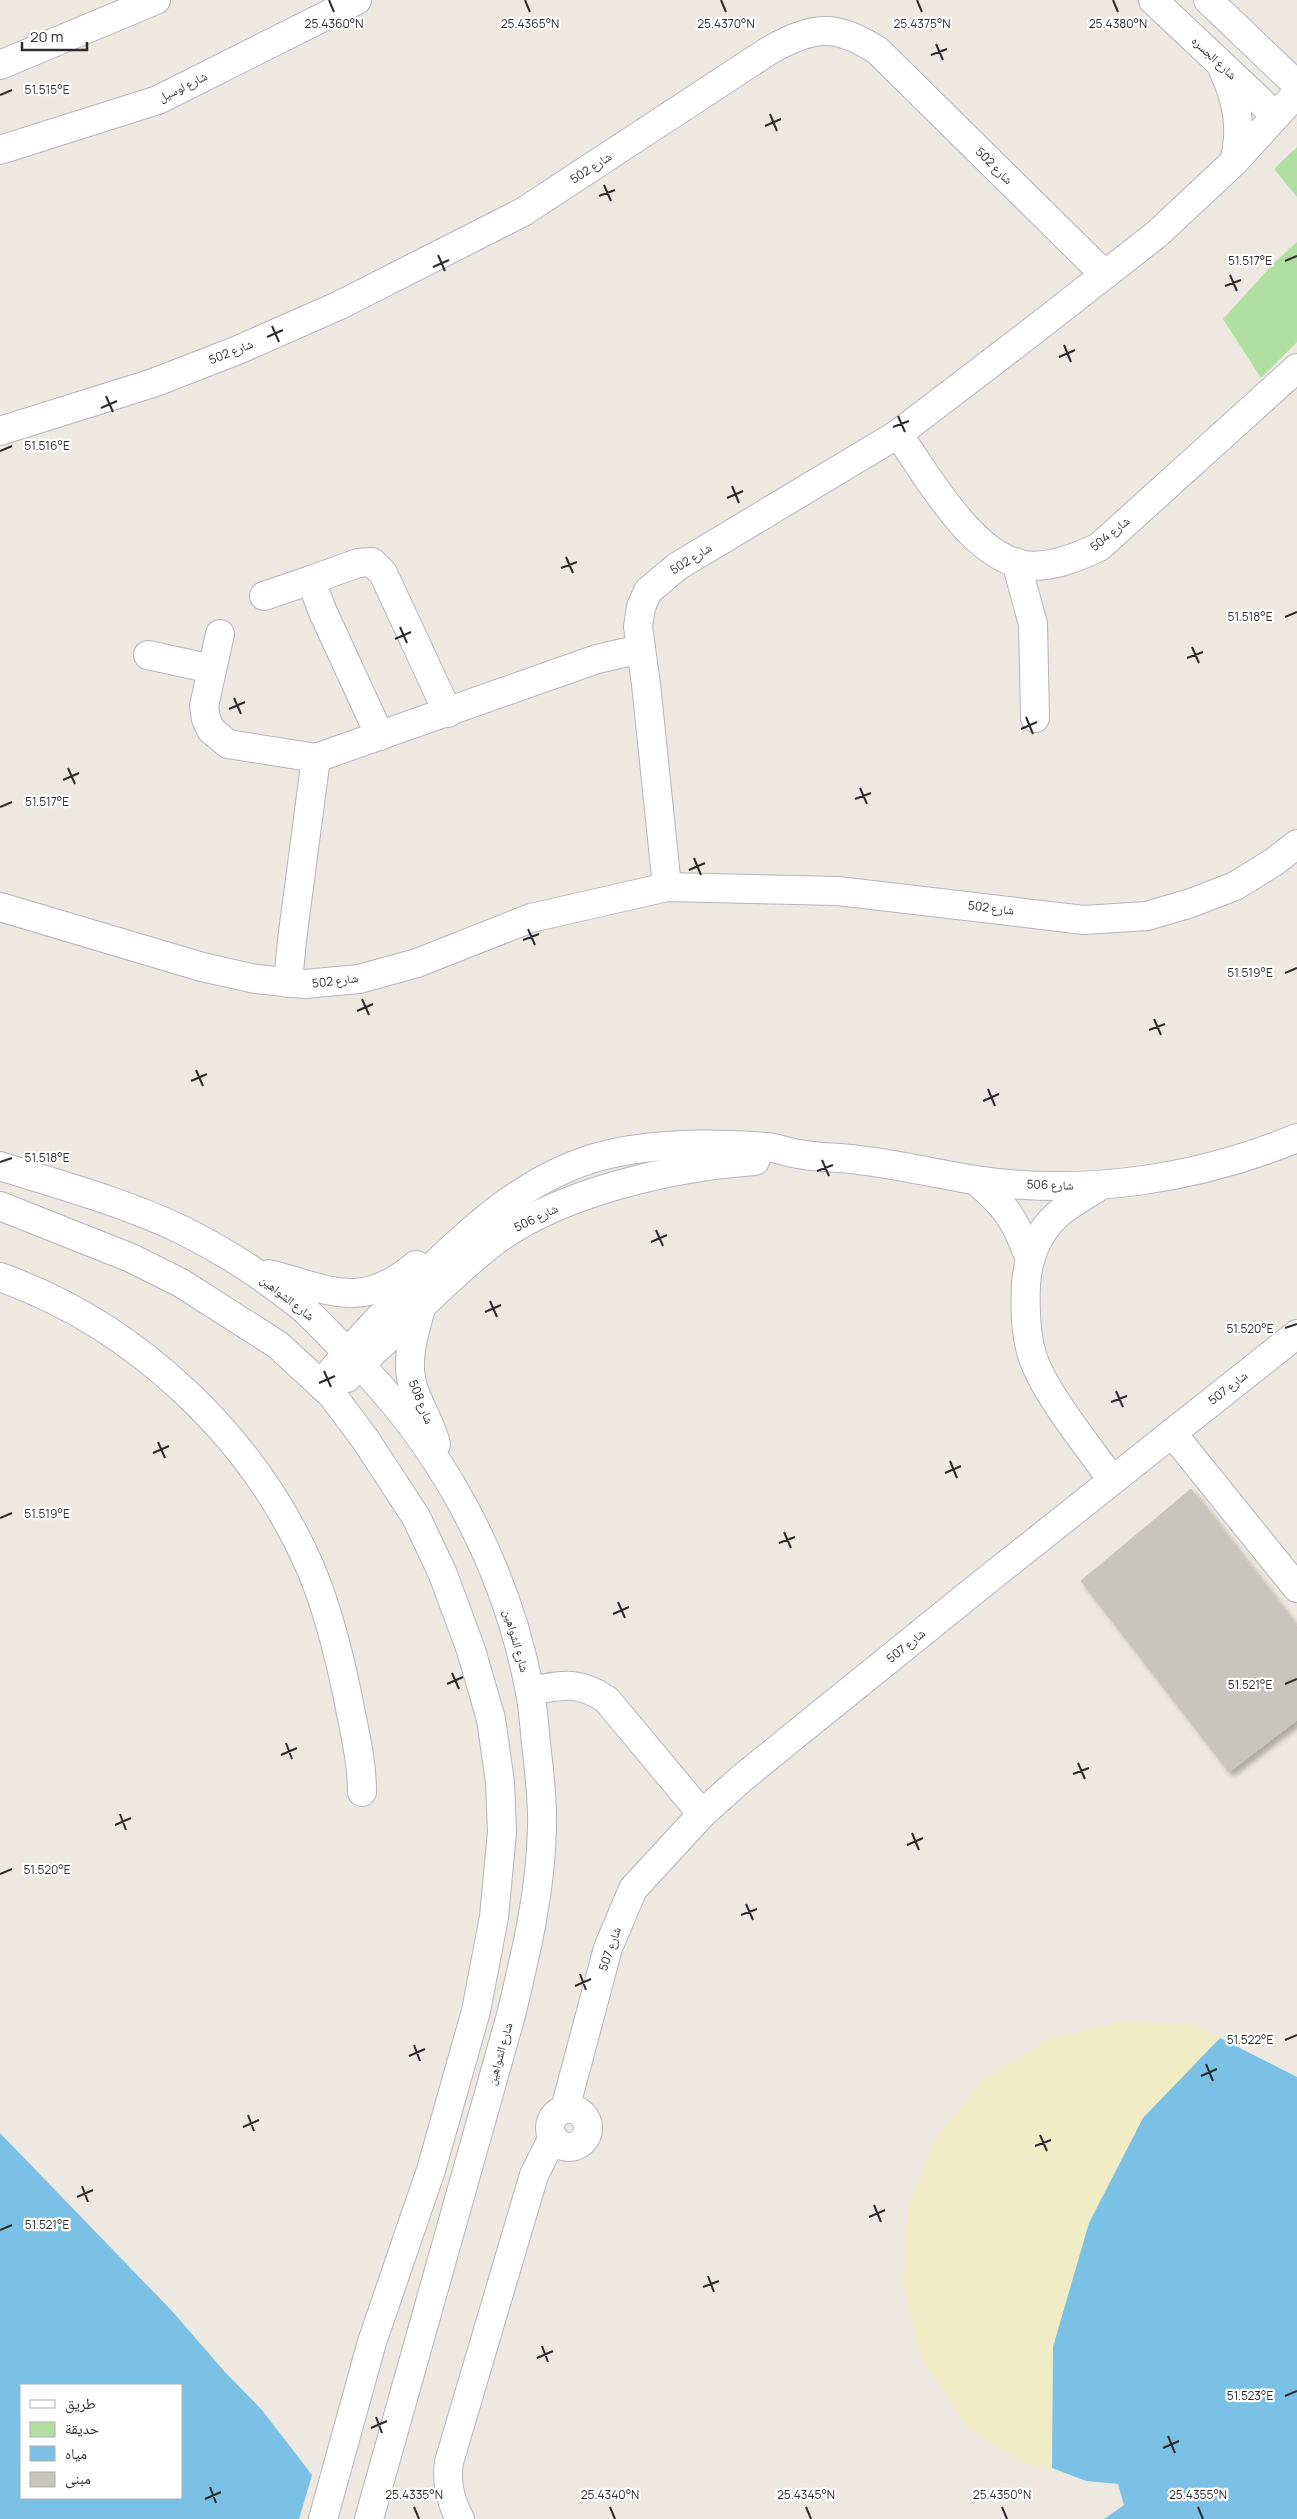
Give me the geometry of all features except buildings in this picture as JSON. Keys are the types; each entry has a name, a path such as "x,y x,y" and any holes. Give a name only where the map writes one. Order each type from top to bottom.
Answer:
{"street":[{"path":"0,65 156,0"},
{"name":"شارع لوسيل","path":"0,150 158,100 356,0"},
{"name":"شارع الجسره","path":"1153,0 1276,116"},
{"path":"1208,0 1297,85"},
{"name":"شارع 502","path":"0,431 153,383 238,350 340,305 522,212 770,50 796,35 817,31 837,31 857,37 878,51 1104,274"},
{"path":"1220,64 1238,110 1239,145 1234,162"},
{"name":"شارع 502","path":"666,887 646,684 638,627 640,606 648,591 678,566 898,434 1026,337 1157,234 1234,162 1297,93"},
{"name":"شارع 504","path":"898,434 965,527 988,548 1026,566 1052,563 1079,557 1099,547 1297,368"},
{"path":"264,596 358,563 372,562 383,573 448,713"},
{"path":"1016,562 1033,624 1035,718"},
{"path":"312,580 322,610 380,736"},
{"path":"220,634 204,706 211,730 228,744 316,758 448,713 597,658 641,649"},
{"path":"148,655 212,669"},
{"path":"288,983 294,920 316,758"},
{"name":"شارع 502","path":"0,907 202,967 256,979 305,984 359,979 417,964 531,918 666,887 838,890 1084,920 1146,916 1190,903 1235,886 1274,862 1297,844"},
{"name":"شارع 506","path":"326,1390 353,1358 378,1317 456,1243 514,1196 536,1183 592,1159 653,1148 687,1146 770,1147 799,1154 858,1160 975,1180 1036,1186 1100,1186 1173,1177 1265,1151 1297,1138"},
{"name":"شارع 506","path":"353,1358 421,1308 491,1244 518,1225 553,1209 644,1178 706,1166 772,1160 799,1154"},
{"name":"شارع الشواهين","path":"0,1166 65,1186 180,1229 253,1273 303,1309 392,1400 440,1467 465,1509 488,1558 513,1626 530,1691 540,1776 542,1827 538,1881 528,1943 508,2024 369,2519"},
{"path":"975,1180 999,1201 1008,1212 1019,1229 1029,1257"},
{"path":"1100,1186 1056,1216 1040,1237 1029,1257 1025,1306 1026,1331 1033,1357 1066,1415 1112,1480"},
{"path":"0,1206 131,1258 181,1283 278,1345 326,1390 366,1439 416,1517 442,1572 471,1650 491,1719 500,1782 502,1832 494,1917 476,2011 430,2170 372,2342 323,2519"},
{"name":"شارع 506","path":"253,1273 279,1277 330,1293 358,1294 391,1282 433,1252 456,1243"},
{"path":"0,1278 65,1306 118,1337 163,1372 206,1413 248,1463 284,1518 306,1559 329,1621 362,1765 362,1792"},
{"name":"شارع 508","path":"421,1308 410,1355 409,1370 413,1388 434,1436 440,1467"},
{"name":"شارع 507","path":"460,2519 450,2499 447,2478 449,2462 534,2175 553,2137 562,2145 574,2147 584,2140 589,2130 586,2118 577,2110 565,2109 608,1948 633,1889 702,1814 750,1772 1112,1480 1297,1334"},
{"path":"1172,1433 1297,1588"},
{"path":"530,1691 573,1684 592,1689 607,1700 702,1814"}],"green space":[{"path":"1297,147 1297,197 1274,169"},
{"path":"1297,242 1297,342 1261,378 1223,319 1274,263"}],"sand":[{"path":"1120,2021 1195,2025 1220,2038 1143,2118 1053,2347 1052,2468 1027,2464 969,2429 922,2358 903,2285 908,2209 935,2139 983,2080 1047,2040"}],"water":[{"path":"1220,2038 1297,2077 1297,2519 1104,2519 1124,2505 1118,2484 1086,2481 1052,2468 1053,2347 1089,2223 1143,2118"},
{"path":"0,2133 172,2311 224,2371 262,2410 346,2519 0,2519"}],"pier":[{"path":"313,2472 348,2517 349,2519 299,2519"}]}
